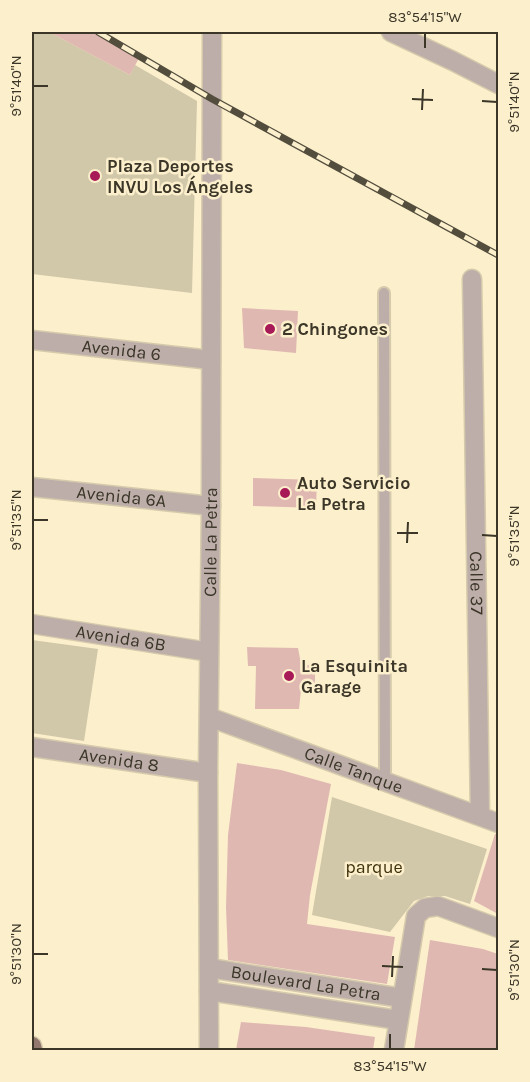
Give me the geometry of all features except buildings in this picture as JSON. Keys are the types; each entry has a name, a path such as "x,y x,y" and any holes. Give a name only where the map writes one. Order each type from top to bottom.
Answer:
{"main road":[{"path":"32,1046 33,1050"}],"street":[{"name":"Calle La Petra","path":"209,1050 208,773 212,32"},
{"path":"391,32 453,60 498,84"},
{"name":"Calle 37","path":"472,279 480,816"},
{"name":"Avenida 6","path":"32,340 212,360"},
{"name":"Avenida 6A","path":"32,487 211,506"},
{"name":"Avenida 6B","path":"32,624 209,652"},
{"name":"Calle Tanque","path":"209,717 498,823"},
{"name":"Avenida 8","path":"32,747 208,773"},
{"path":"394,1050 416,916 425,908 438,906 498,928"},
{"name":"Boulevard La Petra","path":"209,968 402,998"},
{"name":"Boulevard La Petra","path":"209,991 398,1020"}],"lane":[{"path":"384,293 386,781"}],"green space":[{"path":"32,32 49,32 130,75 135,65 197,101 192,293 32,274"},
{"path":"32,640 98,649 84,741 32,733"},
{"name":"parque","path":"332,797 487,849 470,904 445,896 428,896 414,901 390,932 312,915"}],"railway":[{"path":"98,32 212,99 498,255"}],"place":[{"name":"Plaza Deportes INVU Los Ángeles","path":"95,176"},
{"name":"2 Chingones","path":"270,329"},
{"name":"Auto Servicio La Petra","path":"285,493"},
{"name":"La Esquinita Garage","path":"289,676"}]}
